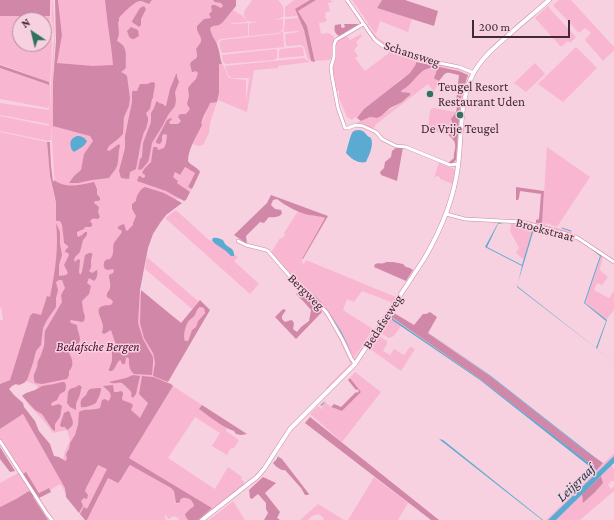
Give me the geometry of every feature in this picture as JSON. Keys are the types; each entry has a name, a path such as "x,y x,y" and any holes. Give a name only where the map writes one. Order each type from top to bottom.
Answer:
{"street":[{"name":"Schansweg","path":"347,0 363,24 383,46 391,50 429,61 459,67 474,73"},
{"name":"Bedafseweg","path":"202,520 257,477 264,469 290,429 355,364 433,245 446,214 456,179 464,102 474,73 490,51 549,0"},
{"path":"363,24 339,38 334,43 334,57 331,71 334,92 345,128 356,124 363,126 376,132 382,139 396,146 406,147 450,165 458,164"},
{"name":"Broekstraat","path":"446,214 465,219 522,222 563,233 578,238 614,262"},
{"name":"Bergweg","path":"238,241 246,245 268,251 300,288 320,305 329,317 355,364"},
{"path":"0,442 52,520"}],"green space":[{"path":"50,0 51,0 52,12"},
{"name":"Bedafsche Bergen","path":"52,0 55,43 52,92 55,60 57,60 62,35 58,0 237,0 223,16 223,22 233,10 243,16 247,22 231,24 248,23 248,36 221,39 218,41 217,45 213,39 217,102 210,123 209,133 203,145 198,146 193,144 209,106 177,173 180,175 185,167 195,173 188,187 192,189 190,192 177,183 178,181 173,177 171,172 181,198 178,199 180,200 177,199 166,201 145,229 139,280 140,293 182,323 161,370 168,392 139,441 173,386 202,405 200,409 216,422 227,428 226,431 239,440 234,448 231,448 227,455 212,446 220,433 195,417 168,458 215,489 228,467 242,477 241,480 244,481 244,486 200,520 198,520 212,508 129,458 139,442 111,480 123,477 124,472 130,465 171,488 174,491 177,504 183,498 191,500 194,505 187,519 188,520 179,520 173,516 169,519 165,515 165,520 87,520 100,495 85,513 83,511 80,514 81,508 66,493 60,484 50,490 48,488 40,493 26,473 24,474 52,518 0,440 0,429 23,414 48,458 57,457 63,459 70,441 67,430 53,433 22,395 39,390 36,385 24,380 16,386 37,315 30,316 10,380 0,384 0,320 3,320 1,307 0,308 0,132 47,142 50,176 55,200 55,180 51,126 51,140 48,141 0,131 0,116 49,126 49,124 0,115 0,103 49,110 49,106 48,108 0,99 0,68 48,85 49,82 0,64 0,16 12,16 12,52 52,52 51,65 53,41 50,82 50,122 54,38"},
{"path":"252,0 278,0 283,7 283,17 276,20 255,22 247,21 244,12"},
{"path":"294,0 310,0 295,10 304,30 311,61 307,58 303,46 286,45 285,34 299,32 284,32 285,19 298,18 297,16 285,17 285,7"},
{"path":"316,0 330,0 333,2 328,3 330,11 326,12 325,17 327,20 319,23 321,34 328,33 334,38 332,61 332,55 330,60 315,61 307,26 298,11"},
{"path":"352,0 382,0 377,8 412,19 408,32 380,21 376,34 369,25 368,26 378,38 387,43 385,45 377,39 367,27 368,23"},
{"path":"559,0 571,0 614,47 614,50 603,61 585,40 591,33 585,28 579,33 553,5"},
{"path":"548,6 576,37 570,43 568,41 561,47 535,18"},
{"path":"283,19 283,29 279,33 249,36 249,23"},
{"path":"283,31 284,47 223,53 221,51 219,43 222,40 278,34"},
{"path":"361,34 362,36 356,42 358,45 354,50 358,56 355,58 365,71 390,51 424,61 460,69 468,72 469,74 459,70 413,59 412,60 416,62 416,64 410,73 401,79 357,118 355,117 352,120 347,117 339,98 339,91 335,90 332,71 336,55 336,44 338,40 346,35 350,40"},
{"path":"576,47 597,68 563,102 538,84"},
{"path":"303,48 304,56 279,58 279,51 281,49"},
{"path":"276,49 277,58 274,60 226,64 223,62 222,55"},
{"path":"304,58 310,62 278,66 278,68 254,70 247,112 218,100 219,64 222,64 229,78 246,80 246,102 249,78 231,78 228,75 225,66"},
{"path":"535,63 545,74 526,92 514,83"},
{"path":"427,68 438,70 435,74 437,80 439,81 434,92 428,84 371,129 356,123 370,117 377,118 410,95 400,91"},
{"path":"469,74 470,76 463,101 460,102 463,86 466,84"},
{"path":"433,108 456,112 453,115 451,122 453,125 447,135 428,129 430,110"},
{"path":"547,147 590,177 557,227 546,223 545,225 572,232 570,234 529,223 529,221 542,224"},
{"path":"439,162 456,170 453,184 440,179 440,177 436,176 434,178"},
{"path":"176,210 210,241 212,240 212,242 226,250 230,255 232,256 234,254 238,257 234,261 259,284 250,294 165,218"},
{"path":"298,211 325,218 302,259 304,264 306,260 396,297 393,301 394,301 416,267 417,267 394,303 391,304 391,302 362,291 354,302 347,299 343,310 373,329 354,358 376,327 377,328 355,360 327,313 302,290 272,255 272,251 280,238 283,238 284,233"},
{"path":"511,222 548,230 547,232 534,228 524,260 516,253 519,248 510,231 511,224 516,224"},
{"path":"578,240 603,255 600,270 608,277 602,285 597,283 594,290 609,298 614,291 614,310 606,320 585,303 601,255 579,241 578,242"},
{"path":"147,257 199,302 192,309 145,269"},
{"path":"200,307 204,308 205,312 198,321 196,327 192,330 188,341 185,341 185,328"},
{"path":"321,309 326,314 339,335 352,363 352,365 327,390 326,388 351,363 330,322 322,311 320,311"},
{"path":"391,318 401,326 394,336 389,338 381,333"},
{"path":"379,336 387,341 383,351 390,355 394,349 404,355 410,347 415,349 401,371 370,349"},
{"path":"355,372 381,392 342,442 310,414 318,406 322,409 323,408 320,405 324,401 331,407 342,411 361,392 350,378"},
{"path":"614,453 614,456 548,520 546,520 603,463"},
{"path":"612,465 614,471 614,481 611,481 608,485 611,489 614,486 614,491 580,520 556,520 582,494 583,502 603,483 601,476"},
{"path":"18,473 20,473 49,517 48,520 18,474 29,491 0,507 0,483"},
{"path":"374,477 408,503 398,520 348,520"},
{"path":"233,501 245,520 209,520"},
{"path":"318,504 344,520 324,520 323,517 318,514 312,516 308,520 300,520"}],"shaded area":[{"path":"0,0 50,0 50,12 12,12 12,16 0,16"},
{"path":"55,0 58,0 62,35 57,63 93,66 113,65 105,0 152,0 149,4 140,1 135,3 119,18 118,22 119,34 117,41 121,43 125,49 126,56 126,67 121,72 127,76 130,98 129,106 124,117 123,134 109,146 107,150 109,151 119,144 120,146 117,166 109,178 69,183 81,170 84,154 93,141 90,136 53,126 53,82 56,41"},
{"path":"213,0 236,0 236,6 223,22 210,28 218,47 222,64 219,64 219,93 217,102 210,103 201,124 202,125 189,152 188,161 200,172 192,189 188,187 195,173 185,167 180,175 175,172 173,177 178,181 177,183 190,192 184,201 166,191 137,181 139,176 143,178 145,177 142,173 151,162 153,148 157,147 158,150 164,148 167,135 164,134 162,136 162,141 160,144 156,143 156,141 167,120 171,118 172,119 169,122 170,124 178,124 181,121 178,117 179,115 186,114 190,109 187,104 189,96 188,88 196,79 198,73 196,71 192,72 190,64 197,57 196,49 201,42 197,26 204,19 211,18 209,14 212,11 212,5 221,8 223,6 221,3"},
{"path":"310,0 316,0 298,11 307,26 315,62 311,61 304,30 295,9"},
{"path":"382,0 405,0 438,11 434,26 377,8"},
{"path":"144,6 146,9 139,27 132,21 140,8"},
{"path":"341,24 341,27 343,28 345,27 344,24 359,24 339,36 335,32 335,25"},
{"path":"131,27 138,30 139,36 134,39 130,38 127,31"},
{"path":"416,62 459,71 468,75 463,86 460,102 456,102 459,75 445,73 439,81 434,78 437,70 429,68 422,71 401,91 410,93 410,95 402,102 390,108 377,118 370,117 361,121 357,118 364,109 410,73"},
{"path":"0,65 49,82 49,85 0,68"},
{"path":"176,74 179,82 175,92 175,106 152,143 148,162 142,169 139,170 143,143 151,122 151,113 157,101 166,106 170,89"},
{"path":"155,83 153,98 150,109 146,113 148,121 141,142 136,169 130,172 129,179 121,178 119,171 125,148 125,136 132,102 132,92 134,90 137,91 140,84"},
{"path":"457,106 460,106 456,160 453,163 448,163 454,158 455,143 447,133 453,125 451,119 456,112"},
{"path":"47,142 50,142 53,182 54,180 63,185 73,186 94,182 97,189 97,194 100,200 95,201 94,203 99,207 98,212 100,217 98,219 92,219 90,222 92,223 92,226 85,227 77,232 78,237 85,232 87,232 87,235 83,240 80,252 74,260 75,262 78,259 80,260 80,275 82,272 85,255 92,253 91,268 89,271 92,273 97,270 97,274 94,281 89,278 87,283 91,286 89,294 82,301 85,317 84,321 70,321 71,323 77,325 80,341 76,349 68,351 72,359 72,366 67,379 42,384 35,383 34,378 44,346 45,331 62,302 61,295 65,288 62,280 59,280 56,282 58,290 56,307 43,328 41,345 36,351 27,380 19,385 16,384 12,386 9,389 23,403 24,407 35,421 39,431 50,444 54,456 65,461 67,459 66,454 78,425 79,412 100,408 102,400 105,399 108,401 110,399 110,393 103,386 113,385 114,392 121,391 123,394 122,399 133,405 131,410 140,418 148,403 139,394 142,376 153,377 171,384 173,386 129,458 212,508 198,520 188,520 186,517 185,514 194,505 191,500 184,498 180,500 180,502 176,503 174,491 171,488 130,465 118,483 108,478 87,520 85,520 80,514 84,507 87,509 107,469 98,465 86,488 85,491 88,495 87,499 84,498 81,501 83,506 79,513 66,497 65,488 23,414 0,429 0,384 10,380 30,316 33,313 41,315 47,296 50,297 56,260 56,223 60,232 62,255 59,265 59,276 66,275 68,273 64,265 69,255 65,252 68,246 64,243 62,225 60,221 56,221 56,202 50,176"},
{"path":"397,147 403,147 397,181 381,175 380,172 384,168 385,162 391,157 392,151"},
{"path":"145,187 164,193 182,203 166,215 153,234 148,248 140,290 138,323 143,339 153,357 152,375 134,374 130,369 129,359 127,357 125,364 122,364 120,360 112,371 109,371 112,361 112,352 116,345 111,330 104,334 102,333 103,327 99,312 100,307 111,305 113,302 107,297 107,293 110,289 109,275 114,271 113,269 105,269 104,262 112,257 114,243 122,232 118,229 118,227 124,224 127,231 133,225 136,216 132,209 132,204 136,201 140,191"},
{"path":"516,187 544,191 542,224 536,223 536,220 539,219 541,194 520,191 519,198 516,200"},
{"path":"271,195 328,216 303,259 325,218 301,213 288,207 277,199 273,200 271,205 275,209 281,210 282,213 277,217 269,217 264,223 260,222 246,236 247,244 234,235 267,203"},
{"path":"386,262 403,264 413,270 406,281 374,267 375,264"},
{"path":"141,290 181,323 200,300 210,310 168,382 153,376 155,363 154,357 144,338 140,323","holes":["200,307 204,308 205,313 198,321 196,327 192,330 188,341 185,341 184,337 188,322"]},
{"path":"300,291 302,293 300,293 320,307 318,309 322,312 296,339 275,317 283,309 286,310 282,316 282,319 285,322 291,320 293,321 293,329 297,332 309,321 311,310 296,294"},
{"path":"430,312 437,317 428,333 490,376 603,463 596,471 595,468 480,379 391,318 394,313 414,325 423,314"},
{"path":"133,375 140,376 136,394 133,398 131,396 131,391 122,383 109,382 126,378"},
{"path":"350,378 361,392 342,411 331,407 334,404 341,407 356,392 357,393 359,391 357,389 356,390 348,380"},
{"path":"62,382 66,384 65,391 60,394 57,400 51,404 52,406 59,404 62,406 60,417 55,424 55,431 42,414 35,410 22,396 42,386"},
{"path":"79,385 82,387 80,396 76,403 76,410 70,407 67,403 68,392 70,389"},
{"path":"101,388 96,403 87,407 81,407 81,400 90,389"},
{"path":"202,405 247,434 236,434 234,431 199,409"},
{"path":"68,411 73,422 72,426 67,430 65,427 61,427 60,425 64,413"},
{"path":"310,417 439,520 431,520 305,423"},
{"path":"0,447 15,471 10,472 0,459"},
{"path":"279,457 309,494 308,495 305,495 301,488 285,470 280,469 273,463"},
{"path":"26,472 39,493 49,488 51,492 39,498 23,474"},
{"path":"601,476 603,483 583,503 582,494"},
{"path":"263,477 276,483 265,493 280,512 277,518 280,520 264,520 268,513 266,503 258,494 252,499 250,498 249,490"},
{"path":"29,491 34,496 33,497 48,520 0,520 0,507"}],"water":[{"path":"358,130 364,132 371,138 372,141 371,150 366,162 355,160 346,153 352,133"},
{"path":"77,136 82,137 87,141 83,146 74,152 70,143 73,138"},
{"path":"498,223 504,223 498,224 487,247 522,265 533,228 546,231 534,229 518,282 522,266 485,247"},
{"path":"213,238 223,240 226,245 232,249 234,256 231,256 214,243 212,240"},
{"path":"591,249 601,255 585,303 607,320 597,349 517,287 596,348 606,321 584,303 600,256"},
{"path":"326,307 341,331 353,355 339,329"},
{"path":"392,318 480,379 580,456 595,468 595,470 480,380 392,320"},
{"path":"428,332 491,376 602,463 490,376"},
{"path":"439,439 443,440 543,520 542,520"},
{"path":"614,456 614,463 556,520 548,520"}],"waterway":[{"path":"562,228 571,231"}],"place":[{"name":"Teugel Resort Restaurant Uden","path":"430,94"},
{"name":"De Vrije Teugel","path":"460,115"}],"water label":[{"name":"Leijgraaf","path":"576,483"}]}
